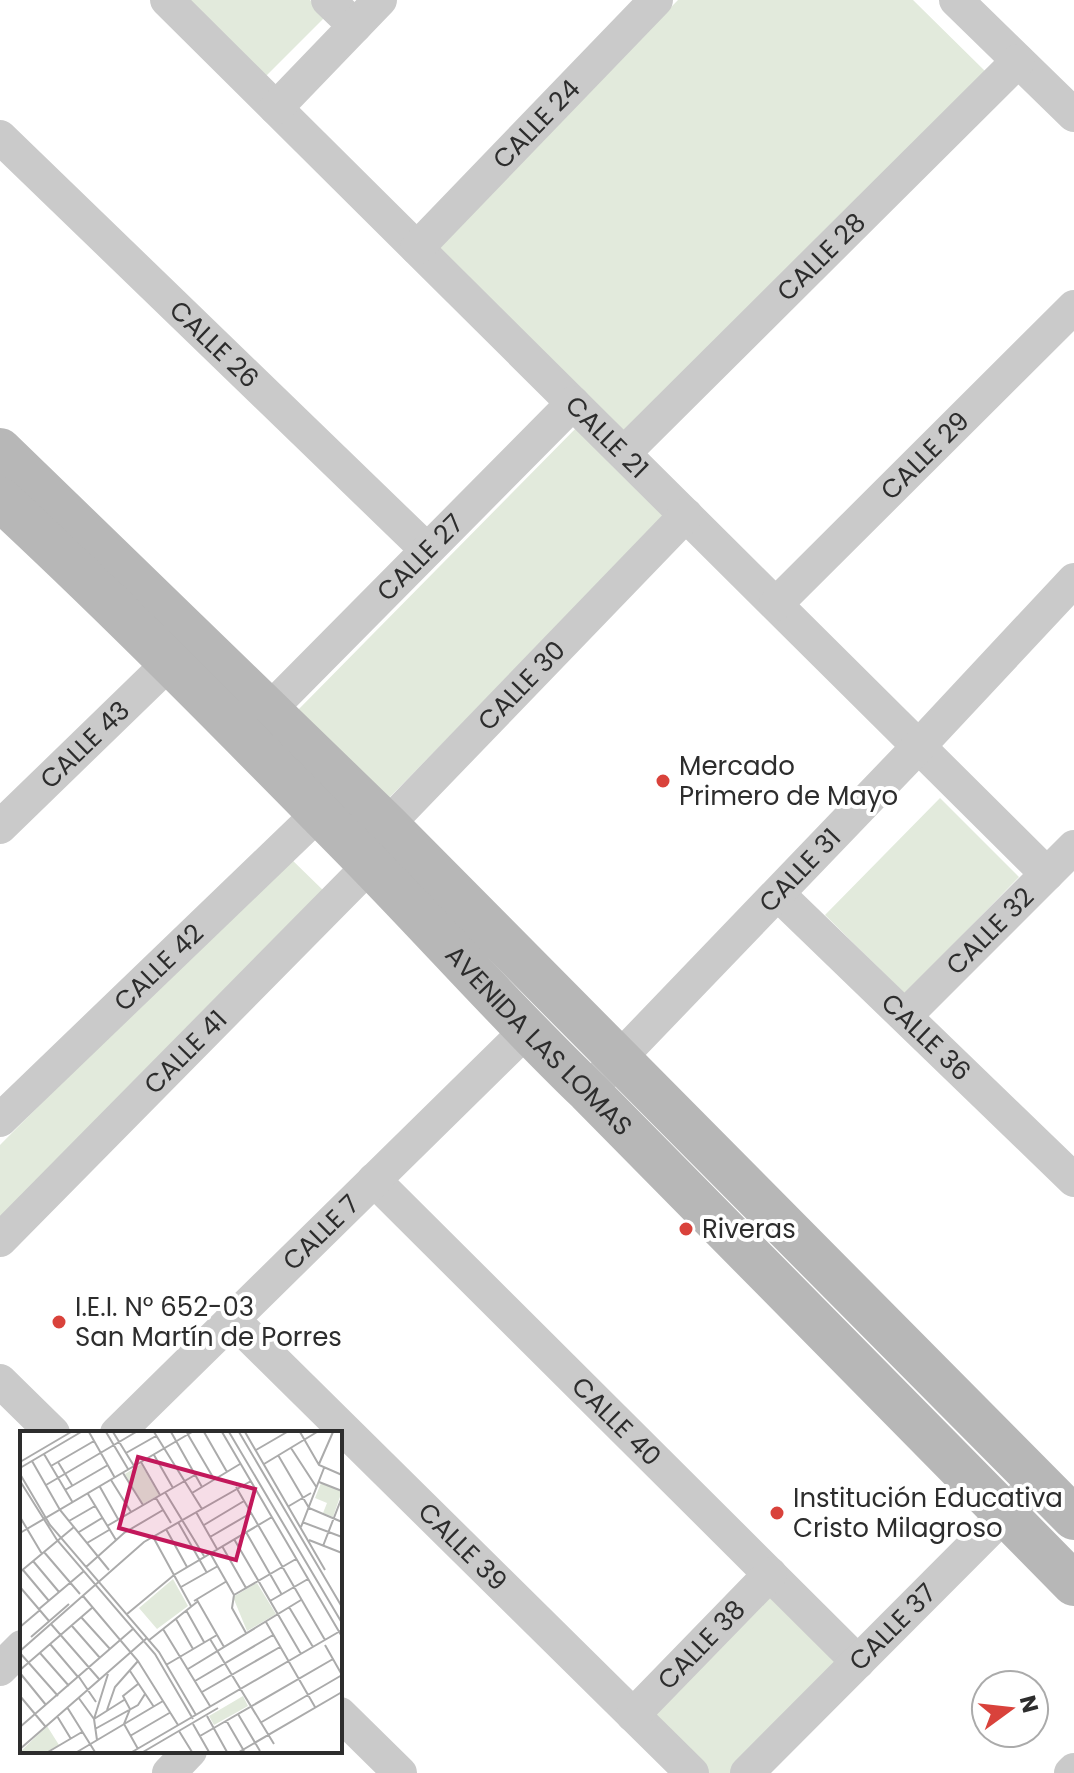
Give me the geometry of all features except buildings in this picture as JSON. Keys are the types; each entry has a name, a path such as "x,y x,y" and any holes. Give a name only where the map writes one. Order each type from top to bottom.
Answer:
{"street":[{"name":"CALLE 21","path":"167,0 1047,874"},
{"path":"328,0 355,26"},
{"path":"276,108 380,0"},
{"name":"CALLE 24","path":"417,248 656,0"},
{"path":"956,0 1074,115"},
{"name":"CALLE 28","path":"624,453 1018,61"},
{"name":"CALLE 26","path":"0,137 427,550"},
{"name":"CALLE 29","path":"776,604 1074,307"},
{"name":"CALLE 27","path":"268,711 573,403"},
{"name":"AVENIDA LAS LOMAS","path":"0,450 13,504 370,865 526,1031 1074,1584"},
{"name":"AVENIDA LAS LOMAS","path":"13,504 268,711 620,1058 1074,1518"},
{"name":"CALLE 30","path":"370,865 387,825 686,515"},
{"name":"CALLE 31","path":"588,1091 1074,580"},
{"name":"CALLE 43","path":"0,827 169,663"},
{"name":"CALLE 42","path":"0,1120 318,814"},
{"name":"CALLE 32","path":"905,1016 1074,847"},
{"name":"CALLE 41","path":"0,1240 370,865"},
{"name":"CALLE 36","path":"778,894 905,1016 1067,1160"},
{"name":"CALLE 7","path":"119,1431 526,1031"},
{"name":"CALLE 40","path":"374,1180 858,1662"},
{"name":"CALLE 39","path":"232,1319 692,1773"},
{"path":"0,1381 51,1431"},
{"name":"CALLE 37","path":"747,1773 1038,1481"},
{"name":"CALLE 38","path":"633,1715 770,1574"},
{"path":"0,1669 20,1649"},
{"path":"342,1716 400,1773"},
{"path":"169,1773 188,1753"}],"shaded area":[{"path":"186,0 310,0 326,16 264,78"},
{"path":"678,0 913,0 986,72 629,436 437,245"},
{"path":"580,424 669,513 384,803 294,714"},
{"path":"940,798 1019,877 905,994 825,915"},
{"path":"287,855 329,896 0,1228 0,1145"},
{"path":"771,1592 841,1662 730,1773 703,1773 647,1716"}],"place":[{"name":"Mercado Primero de Mayo","path":"663,781"},
{"name":"Riveras","path":"686,1229"},
{"name":"I.E.I. N° 652-03 San Martín de Porres","path":"59,1322"},
{"name":"Institución Educativa Cristo Milagroso","path":"777,1513"}]}
